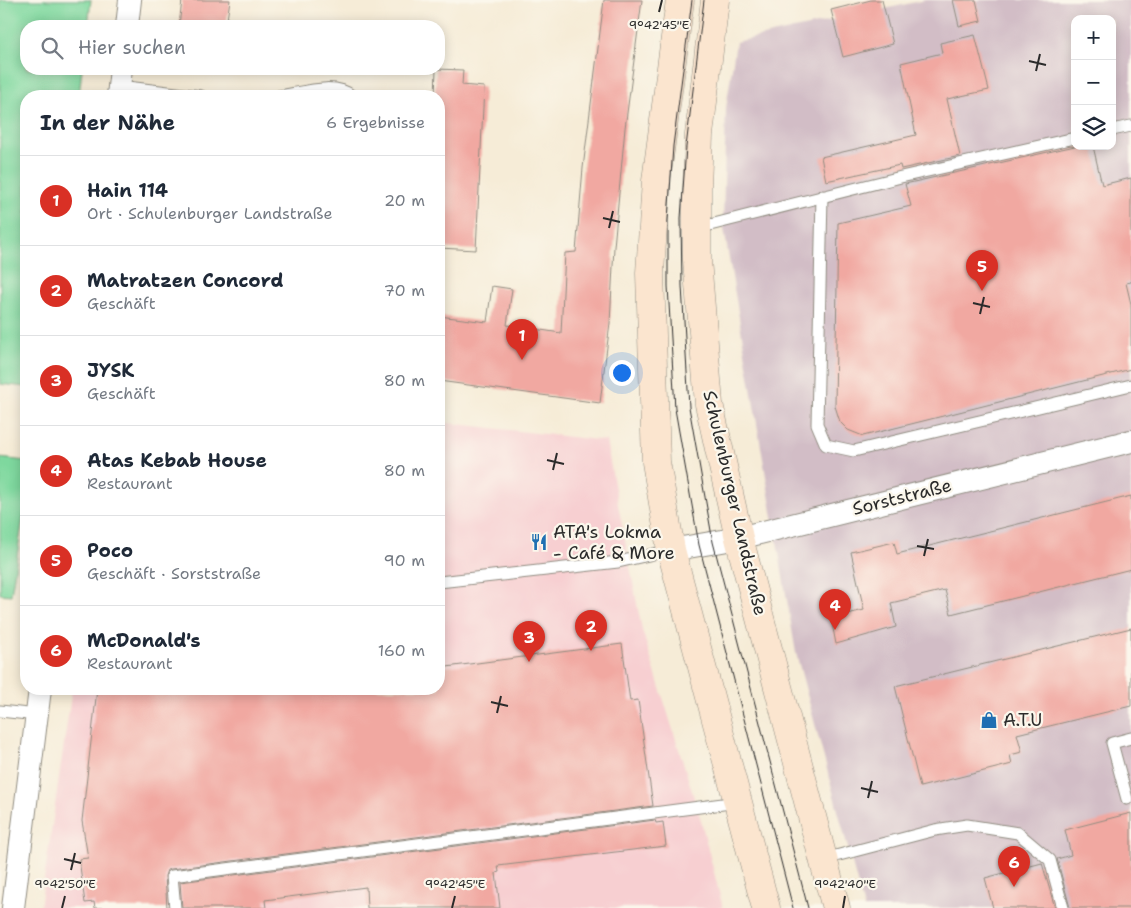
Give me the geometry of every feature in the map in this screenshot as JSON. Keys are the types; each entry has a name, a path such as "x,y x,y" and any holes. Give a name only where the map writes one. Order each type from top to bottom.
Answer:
{"main road":[{"path":"680,0 656,181 650,273 656,462 671,550 766,908"},
{"name":"Schulenburger Landstraße","path":"715,0 699,135 697,260 708,404 739,538 836,908"}],"street":[{"path":"128,20 130,0"},
{"name":"Sorststraße","path":"671,550 739,538 1131,441"},
{"path":"13,908 39,695"}],"lane":[{"path":"119,84 160,90"},
{"path":"318,90 331,88 344,90"},
{"path":"698,228 822,196 1071,139"},
{"path":"822,196 818,424 826,445 854,451 1131,385"},
{"path":"445,581 618,562 671,550"},
{"path":"0,711 37,715"},
{"path":"1127,799 1112,743 1131,738"},
{"path":"175,908 172,876 738,802"},
{"path":"824,859 935,830 966,825 1018,834 1050,860 1063,908"}],"shaded area":[{"path":"925,0 1131,0 1131,908 864,908 796,653 723,223 726,108 736,42"},
{"path":"445,423 606,441 642,630 700,817 723,908 40,908 71,695 445,695"}],"green space":[{"path":"0,0 91,0 89,20 20,20 20,75 81,75 80,90 20,90 20,386 0,384"},
{"path":"0,458 20,460 20,537 11,595 0,594"}],"building":[{"path":"182,0 230,0 227,20 180,20"},
{"path":"604,0 642,0 625,128 614,247 610,323 600,403 445,382 445,317 487,322 492,286 512,289 507,325 561,333 565,253 576,252 583,168"},
{"path":"871,0 882,0 893,44 843,57 831,10"},
{"path":"953,0 976,0 981,21 959,26"},
{"path":"975,35 989,90 947,99 960,156 901,169 900,165 826,181 821,157 916,135 901,63 942,53 940,43"},
{"path":"445,69 463,70 462,85 484,87 476,250 445,248 445,90 435,90 436,75 445,75"},
{"path":"1071,147 1071,150 1094,150 1102,185 1131,178 1131,282 1126,283 1131,304 1131,369 863,436 848,430 840,422 835,406 838,223 911,206 905,184"},
{"path":"1131,496 1131,569 951,614 945,590 891,603 896,627 836,644 831,618 864,610 851,552 894,542 897,554"},
{"name":"A.T.U","path":"1131,628 1131,706 1017,734 1022,752 1010,755 1012,764 920,787 895,686"},
{"path":"622,644 630,701 638,700 653,806 171,869 167,870 165,876 167,908 95,908 94,902 85,903 79,859 88,858 82,821 96,695 445,695 445,667"},
{"path":"1131,813 1131,908 1070,908 1057,859 1071,855 1065,830"},
{"path":"655,820 656,823 663,822 666,846 498,866 499,872 496,873 500,908 367,908 366,887 265,900 266,908 182,908 180,882"},
{"path":"1042,863 1055,908 993,908 985,878"}],"tram line":[{"path":"692,0 673,146 668,221 668,286 675,409 699,545 793,908"},
{"path":"704,0 686,147 681,218 682,286 689,407 713,542 808,908"}],"place":[{"name":"Poco","path":"982,291"},
{"name":"Hain 114","path":"522,360"},
{"name":"ATA's Lokma - Café & More","path":"539,542"},
{"name":"Atas Kebab House","path":"835,630"},
{"name":"Matratzen Concord","path":"591,651"},
{"name":"JYSK","path":"529,662"},
{"name":"A.T.U","path":"989,720"},
{"name":"McDonald's","path":"1014,887"}]}
